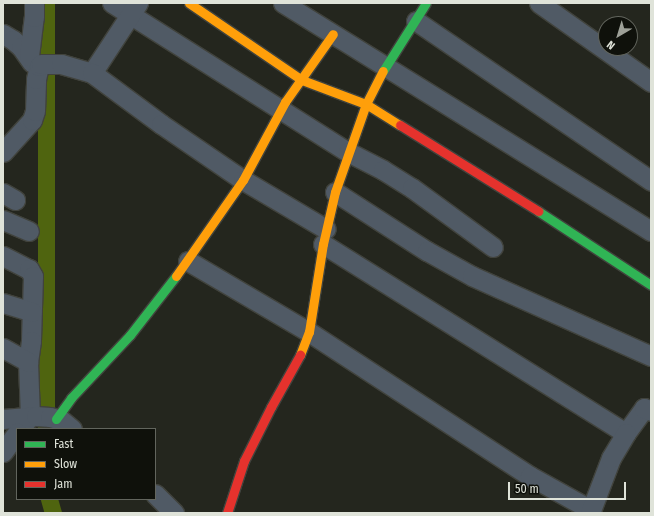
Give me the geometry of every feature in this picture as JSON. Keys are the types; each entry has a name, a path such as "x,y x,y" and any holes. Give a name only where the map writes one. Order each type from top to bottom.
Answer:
{"street":[{"path":"3,152 32,120 35,111 36,64 34,3"},
{"path":"112,3 135,9 281,111 348,152 383,170 412,188 493,247"},
{"path":"189,3 302,80 366,104 505,189 651,285"},
{"path":"283,3 651,231"},
{"path":"227,513 244,461 271,407 303,350 309,332 325,237 335,192 366,104 385,67 416,21 426,3"},
{"path":"539,3 651,82"},
{"path":"92,73 135,9"},
{"path":"416,21 651,181"},
{"path":"3,34 13,40 36,64 61,64 92,73 155,120 325,237 626,433"},
{"path":"38,419 71,398 130,335 188,261 243,180 285,102 302,80 333,34"},
{"path":"335,192 427,251 472,276 651,356"},
{"path":"3,220 29,231"},
{"path":"3,256 29,269 33,276 31,341 28,362 38,419"},
{"path":"188,261 309,332 530,476 591,512 611,458 626,433 649,405"},
{"path":"3,303 32,312"},
{"path":"3,348 28,362"},
{"path":"4,418 38,419 69,428"},
{"path":"3,452 16,435"},
{"path":"156,495 174,513"}],"waterway":[{"path":"46,3 46,428"},
{"path":"49,500 53,513"}],"traffic: fast":[{"path":"383,71 426,3"},
{"path":"538,211 651,285"},
{"path":"56,419 71,398 130,335 176,276"}],"traffic: slow":[{"path":"189,3 302,80 366,104 400,125"},
{"path":"176,276 243,180 285,102 333,34"},
{"path":"300,355 309,332 323,244 335,192 366,104 383,71"}],"traffic: jam":[{"path":"400,125 538,211"},
{"path":"227,513 244,461 271,407 300,355"}]}
